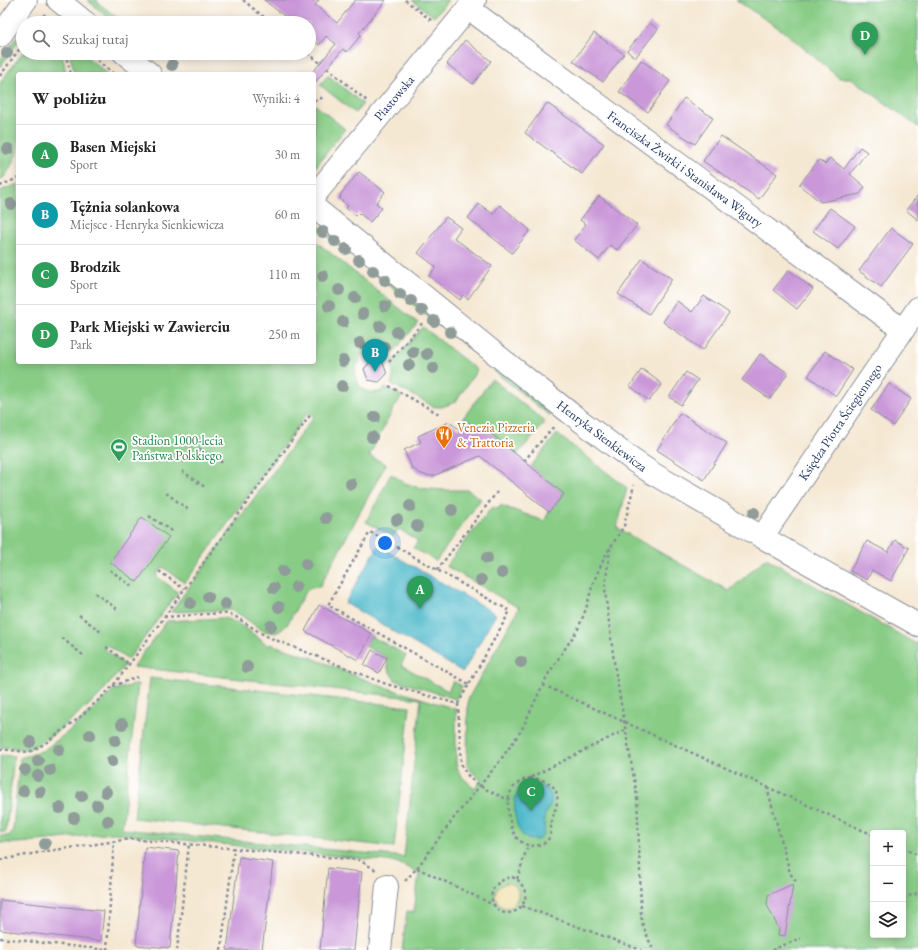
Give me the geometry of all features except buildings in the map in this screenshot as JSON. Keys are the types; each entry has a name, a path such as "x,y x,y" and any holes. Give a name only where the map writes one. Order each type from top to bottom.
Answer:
{"street":[{"path":"0,36 26,0"},
{"path":"58,0 77,16"},
{"name":"Piastowska","path":"316,194 471,4"},
{"name":"Franciszka Żwirki i Stanisława Wigury","path":"471,4 903,330"},
{"path":"133,60 148,72"},
{"name":"Henryka Sienkiewicza","path":"316,209 510,366 634,461 762,537 918,625"},
{"name":"Księdza Piotra Ściegiennego","path":"762,537 918,308"},
{"path":"380,950 383,878"}],"path":[{"path":"243,0 263,16"},
{"path":"405,0 437,25"},
{"path":"0,76 16,54"},
{"path":"67,60 70,72"},
{"path":"97,60 112,72"},
{"path":"316,60 320,63"},
{"path":"327,68 371,104"},
{"path":"316,100 324,97"},
{"path":"0,186 16,179"},
{"path":"389,362 424,321"},
{"path":"389,386 441,415"},
{"path":"0,749 28,752 34,750 79,718 103,696 164,617 311,414"},
{"path":"524,461 555,425"},
{"path":"199,449 223,463"},
{"path":"182,471 206,487"},
{"path":"0,860 130,839 359,860 394,885 405,881 417,868 516,739 550,671 578,629 600,566 624,526 635,482"},
{"path":"438,570 497,492"},
{"path":"166,494 189,510"},
{"path":"149,516 173,532"},
{"path":"469,684 328,605 370,532 510,611 458,704 461,763 464,770 480,786 508,800"},
{"path":"611,546 605,587 606,599 615,670 637,796 641,915 643,926 653,950"},
{"path":"110,570 133,587"},
{"path":"159,571 184,589"},
{"path":"95,593 117,609"},
{"path":"164,617 222,613 231,615 264,635 386,684 458,704"},
{"path":"78,615 101,632"},
{"path":"62,638 84,656"},
{"path":"106,647 129,664"},
{"path":"112,686 138,677"},
{"path":"543,685 870,834"},
{"path":"530,778 538,778 552,785 558,797 549,839 545,843 534,846 522,843 513,832 509,817 508,800 513,788 517,783 530,778 625,730"},
{"path":"767,787 790,873 797,883"},
{"path":"0,938 107,950 114,841"},
{"path":"177,950 189,844"},
{"path":"516,879 528,845"},
{"path":"221,950 234,849"},
{"path":"906,849 918,855"},
{"path":"417,868 494,906 503,912 508,913 517,911 522,906 526,896 525,890 521,883 512,877 501,880 495,886 492,896 494,906"},
{"path":"906,897 918,893"},
{"path":"522,906 641,950"},
{"path":"772,950 801,938"}],"green space":[{"path":"87,0 98,0 97,2 115,16 106,16"},
{"path":"412,0 448,0 434,17"},
{"path":"736,0 918,0 918,127 851,78 839,78 786,33"},
{"path":"16,38 16,45 0,67 0,60"},
{"path":"17,60 63,60 66,72 16,72 16,155 9,170 0,180 0,83"},
{"path":"71,60 91,60 106,72 74,72"},
{"path":"328,75 363,104 355,113 320,85"},
{"path":"316,106 345,129 316,166"},
{"path":"16,185 16,364 316,364 316,242 418,323 387,360 383,357 374,355 369,356 367,352 359,357 361,360 355,372 358,383 361,387 376,393 386,388 402,396 395,406 369,456 386,464 320,586 308,589 287,625 276,633 263,631 231,610 171,612 314,416 308,412 185,583 163,567 156,576 178,592 128,660 107,645 104,649 125,665 99,696 89,705 55,733 28,749 0,747 0,191"},
{"path":"316,224 485,359 486,362 316,228"},
{"path":"423,327 477,370 455,402 442,407 432,406 391,384 393,379 393,369 391,364"},
{"path":"496,368 552,413 550,416 494,371"},
{"path":"492,379 545,422 517,455 478,431 463,418"},
{"path":"557,434 627,488 617,528 729,591 766,558 918,645 918,950 402,950 407,911 414,912 419,873 396,862 114,833 19,843 0,843 0,836 10,835 13,829 20,758 44,750 69,731 114,690 138,684 122,829 404,857 421,699 133,667 167,621 223,618 235,622 247,629 269,646 270,644 310,657 381,686 456,709 456,764 463,778 475,788 481,780 470,770 467,764 468,699 519,608 446,566 492,507 498,509 500,505 544,521 549,512 564,494 531,466"},
{"path":"391,474 405,483 419,488 468,490 481,499 436,561 413,548 418,541 399,529 393,536 366,522"},
{"path":"371,636 406,655 401,665 448,691 453,681 462,686 456,699 395,680 388,669 387,658 365,646"},
{"path":"150,678 410,707 394,847 134,818"},
{"path":"0,755 14,756 6,832 0,832"}],"sand":[{"path":"506,883 512,884 516,887 518,895 514,903 504,908 499,904 495,896 498,888"}],"water":[{"path":"378,546 496,614 463,672 345,603"},
{"path":"530,784 538,785 546,789 551,795 552,799 544,819 544,834 539,839 534,840 526,838 522,834 515,816 515,802 519,790 523,786"}],"place":[{"name":"Park Miejski w Zawierciu","path":"865,55"},
{"name":"Tężnia solankowa","path":"375,372"},
{"name":"Venezia Pizzeria & Trattoria","path":"444,449"},
{"name":"Stadion 1000-lecia Państwa Polskiego","path":"119,462"},
{"name":"Basen Miejski","path":"420,609"},
{"name":"Brodzik","path":"531,811"}]}
